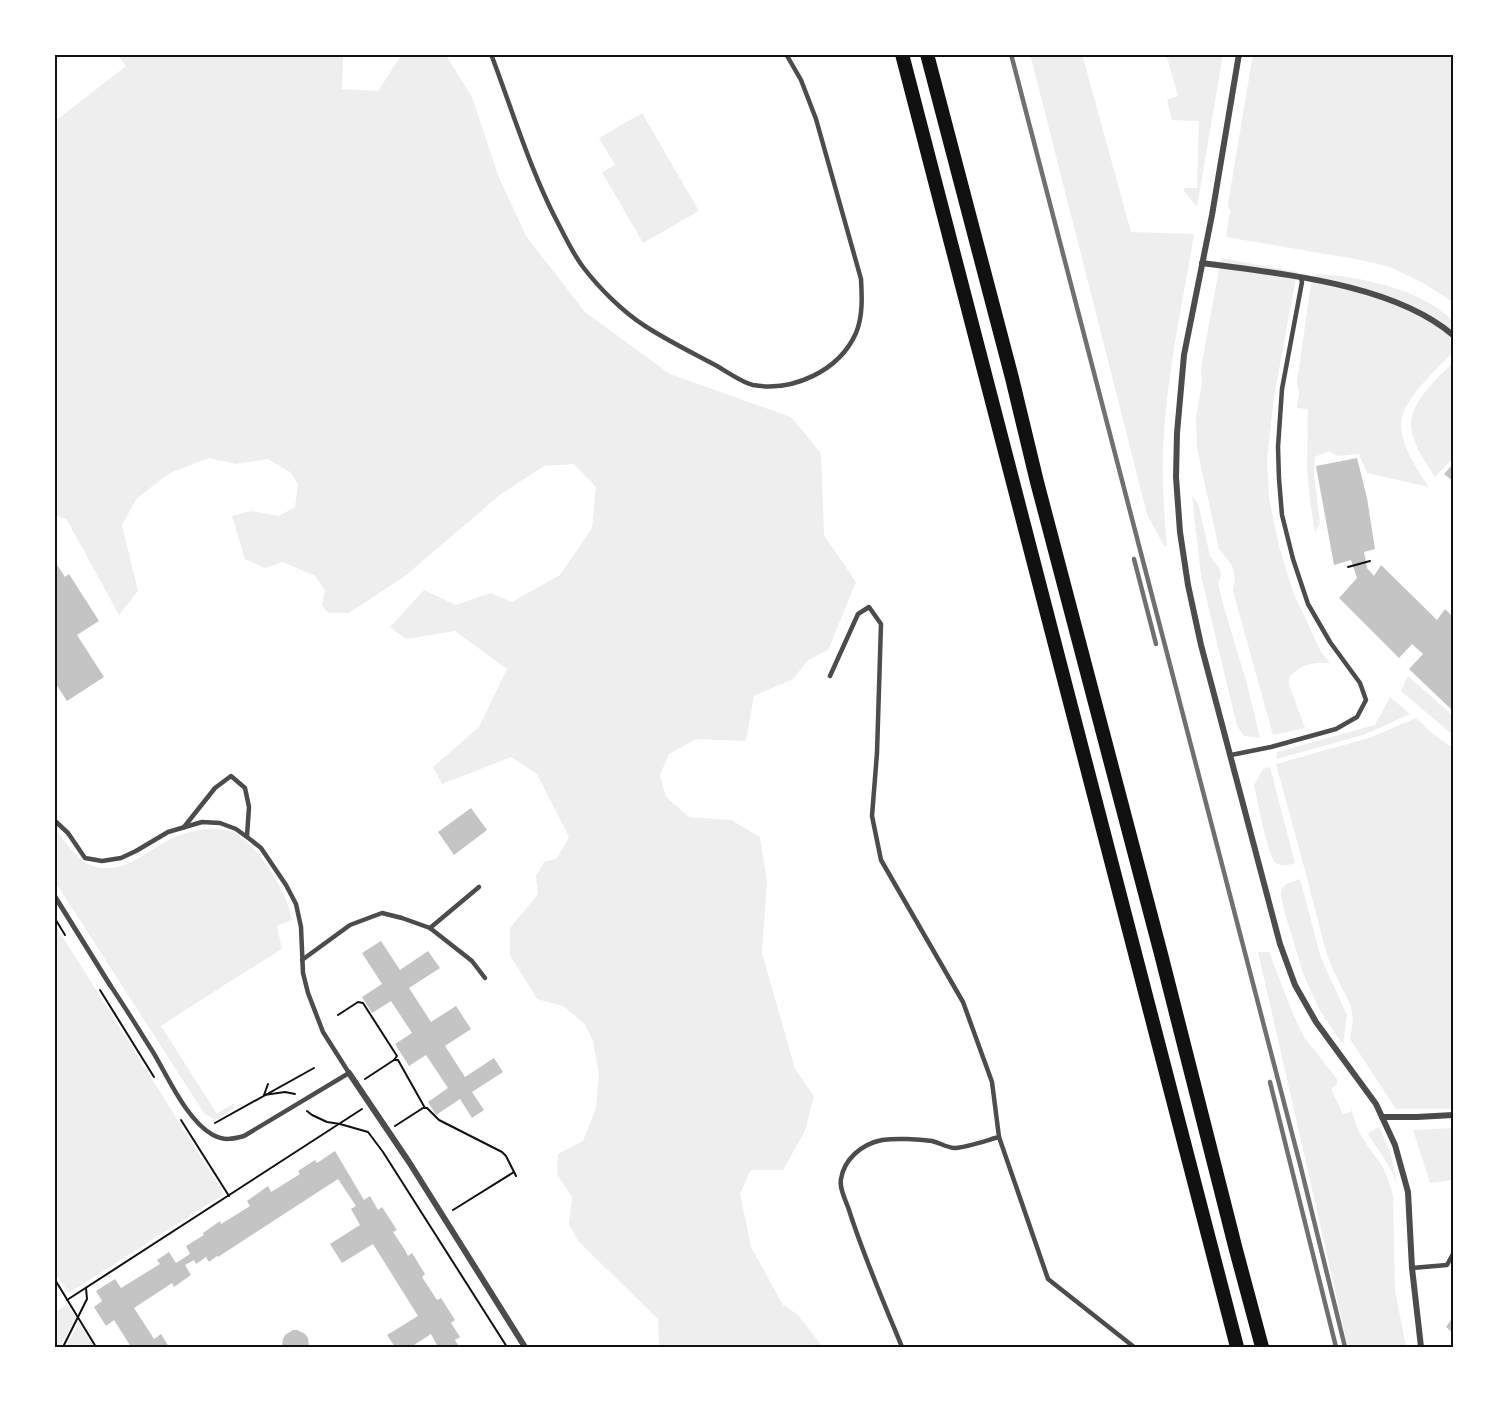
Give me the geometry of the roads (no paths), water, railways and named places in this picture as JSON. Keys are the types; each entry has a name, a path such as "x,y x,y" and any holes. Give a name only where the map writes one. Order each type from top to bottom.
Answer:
{"main road":[{"path":"902,54 1237,1347"},
{"path":"927,54 1262,1347"}],"street":[{"path":"1239,54 1184,355 1177,433 1176,477 1180,532 1188,585 1201,645 1280,944 1295,985 1316,1022 1376,1104 1395,1145 1408,1192 1412,1268 1421,1347"},
{"path":"1202,263 1350,287 1406,306 1441,325 1453,335"},
{"path":"54,895 110,985"},
{"path":"349,1073 451,1228 525,1347"},
{"path":"1382,1118 1453,1115"}],"lane":[{"path":"491,54 545,199 581,266 630,315 656,333 751,385 777,386 789,385 820,373 845,351 856,332 862,299 861,279 816,119 801,80 786,54"},
{"path":"1231,755 1271,747 1336,729 1357,717 1366,700 1360,683 1330,642 1308,604 1282,515 1278,458 1282,389 1301,278"},
{"path":"830,676 858,614 869,607 881,624 877,753 872,816 881,860 963,1002 992,1082 999,1137 1048,1279 1134,1347"},
{"path":"184,827 215,788 231,776 245,788 249,807 247,837"},
{"path":"54,820 68,833 86,858 102,861 121,858 168,832 202,822 220,823 236,828 261,848 296,904 301,927 303,973 308,993 323,1032 349,1073 244,1136 233,1140 221,1139 205,1130 184,1106 110,985"},
{"path":"430,928 480,887"},
{"path":"302,960 350,925 382,914 430,928 472,961 486,978"},
{"path":"902,1347 863,1252 840,1182 844,1167 859,1150 868,1144 882,1140 915,1139 957,1148 999,1137"},
{"path":"1412,1268 1447,1265 1453,1254"}],"railway":[{"path":"1011,54 1301,1168 1345,1347"},
{"path":"1134,559 1156,644"},
{"path":"1270,1082 1336,1347"}]}
